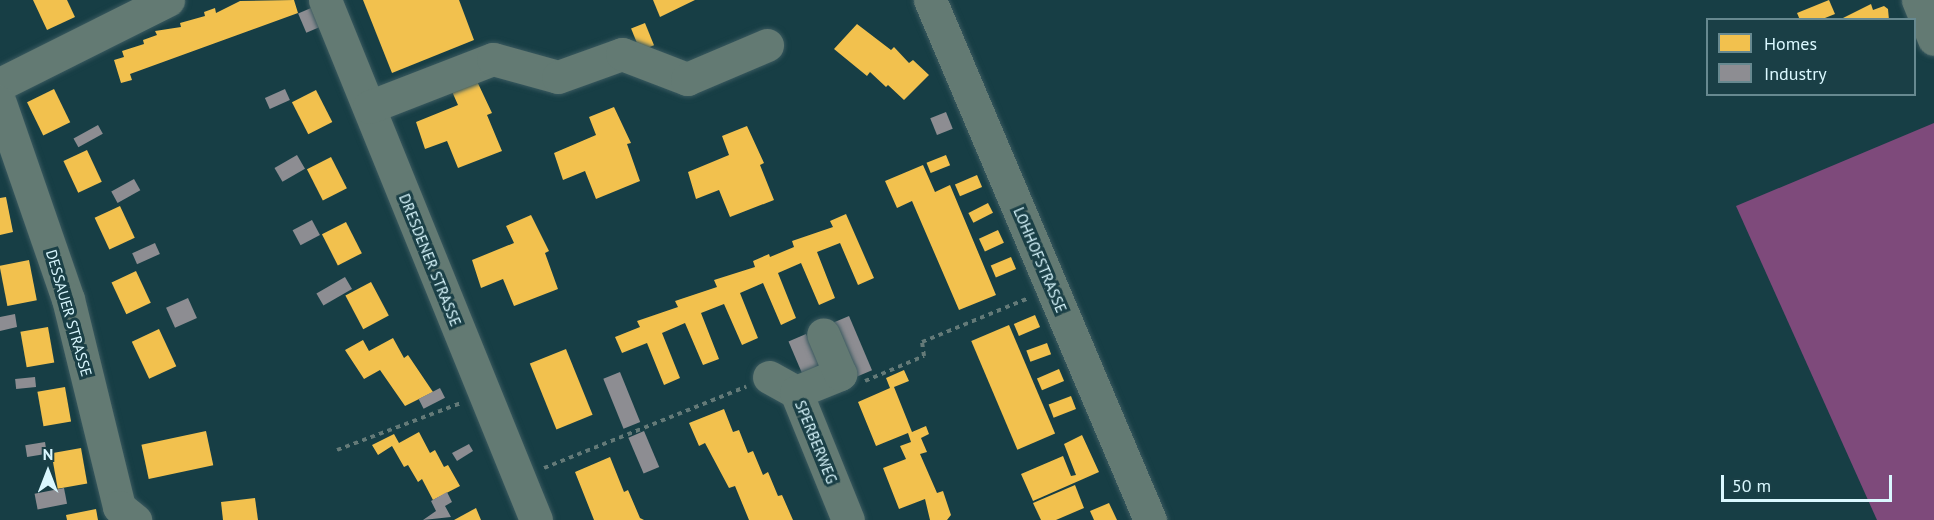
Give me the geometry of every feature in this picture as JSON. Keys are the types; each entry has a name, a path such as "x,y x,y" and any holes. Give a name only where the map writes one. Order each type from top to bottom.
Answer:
{"street":[{"path":"0,84 123,10 168,0"},
{"name":"DRESDENER STRASSE","path":"325,0 536,520"},
{"name":"LOHHOFSTRASSE","path":"930,0 1150,520"},
{"path":"1918,0 1934,39"},
{"path":"369,106 493,59 558,77 622,54 687,79 767,45"},
{"name":"DESSAUER STRASSE","path":"0,103 68,299 119,507 135,520"},
{"path":"782,385 840,374 823,334"},
{"name":"SPERBERWEG","path":"782,385 848,520"}],"path":[{"path":"858,384 924,356 922,342 1052,289"},
{"path":"518,478 782,385"},
{"path":"337,450 484,394"}],"shaded area":[{"path":"1934,123 1934,520 1877,520 1736,206"}],"building: Homes":[{"path":"33,0 67,0 75,17 47,30"},
{"path":"294,0 298,13 130,74 132,80 121,83 114,60 124,57 122,51 144,44 143,40 157,35 155,31 181,27 180,23 205,16 204,12 215,8 216,13 240,1"},
{"path":"363,0 459,0 474,40 392,73"},
{"path":"653,0 695,0 660,17"},
{"path":"1829,0 1835,14 1825,18 1799,18 1797,13"},
{"path":"1871,4 1873,10 1884,6 1888,9 1889,18 1843,18"},
{"path":"645,23 654,45 640,51 631,29"},
{"path":"857,24 891,50 894,47 909,63 913,60 929,75 904,100 888,85 886,87 870,72 867,76 834,49"},
{"path":"475,77 492,113 487,115 502,151 458,168 447,141 425,149 416,122 458,105 450,87"},
{"path":"54,89 70,122 43,135 27,102"},
{"path":"316,90 332,122 308,134 292,102"},
{"path":"614,107 631,143 627,144 640,181 596,199 585,171 563,180 554,153 596,135 589,117"},
{"path":"747,126 764,163 760,165 774,200 730,217 719,190 696,199 688,172 729,155 722,136"},
{"path":"87,150 102,182 78,193 63,161"},
{"path":"946,155 950,165 931,173 927,163"},
{"path":"331,157 347,188 323,200 307,169"},
{"path":"923,165 935,192 950,185 996,295 959,310 912,201 897,208 885,181"},
{"path":"977,175 982,187 960,196 955,184"},
{"path":"6,197 13,232 0,235 0,198"},
{"path":"988,203 993,213 973,223 968,213"},
{"path":"120,206 135,238 109,250 95,218"},
{"path":"846,214 874,278 858,285 840,243 817,252 835,298 819,305 801,263 778,273 796,318 781,325 763,283 740,293 758,338 742,345 724,304 701,313 719,359 703,365 685,323 662,333 680,378 664,385 647,343 622,353 615,337 640,327 637,321 678,307 675,301 717,287 714,280 755,267 753,261 794,247 792,241 833,227 830,221"},
{"path":"531,215 549,251 545,253 558,289 514,306 503,279 481,288 472,260 514,243 506,226"},
{"path":"346,222 362,253 338,265 322,234"},
{"path":"998,230 1004,243 985,252 979,239"},
{"path":"1011,257 1016,269 996,278 991,266"},
{"path":"29,260 37,300 7,306 0,266"},
{"path":"136,271 151,303 126,314 112,282"},
{"path":"371,282 389,316 363,329 345,296"},
{"path":"1035,315 1040,327 1019,336 1014,324"},
{"path":"1009,325 1055,434 1017,450 971,341"},
{"path":"48,327 54,362 27,367 20,332"},
{"path":"159,329 176,366 149,379 132,342"},
{"path":"393,338 404,358 408,355 433,392 405,406 380,370 364,379 345,350 363,340 369,351"},
{"path":"1047,343 1051,354 1030,362 1026,351"},
{"path":"566,349 593,415 556,429 530,364"},
{"path":"1059,369 1064,381 1042,390 1037,378"},
{"path":"904,370 909,381 894,387 912,432 926,426 929,434 921,438 927,452 920,454 937,493 943,491 951,515 947,520 930,520 925,499 899,509 883,468 906,459 900,446 911,442 908,433 876,446 858,402 890,388 886,378"},
{"path":"65,387 71,421 44,426 37,392"},
{"path":"1071,396 1076,409 1054,418 1049,405"},
{"path":"724,409 733,432 739,430 748,453 753,451 763,475 768,472 778,496 782,495 793,520 749,520 735,486 729,488 705,443 699,446 689,423"},
{"path":"206,431 213,465 149,479 141,445"},
{"path":"419,432 430,453 435,450 444,467 448,465 460,486 433,500 422,479 418,482 408,465 404,467 392,446 378,455 372,445 394,434 399,443"},
{"path":"1082,435 1099,472 1033,501 1021,474 1063,456 1071,476 1076,475 1064,444"},
{"path":"81,448 87,483 58,489 51,453"},
{"path":"610,457 624,492 628,490 640,518 644,520 594,520 575,472"},
{"path":"1075,485 1084,508 1056,520 1041,520 1033,503"},
{"path":"255,498 258,520 223,520 221,502"},
{"path":"1109,503 1117,520 1094,520 1090,511"},
{"path":"476,508 481,520 454,520"},
{"path":"96,509 98,520 67,520 66,515"}],"building: Industry":[{"path":"311,8 319,27 306,33 298,13"},
{"path":"285,89 290,100 270,109 265,98"},
{"path":"946,112 953,129 937,135 930,118"},
{"path":"98,125 103,134 78,147 74,139"},
{"path":"297,155 305,169 282,182 274,168"},
{"path":"134,179 140,190 118,203 111,192"},
{"path":"312,220 320,235 301,245 293,230"},
{"path":"155,243 160,254 137,264 132,253"},
{"path":"345,277 352,289 323,306 316,294"},
{"path":"188,298 197,318 175,328 166,308"},
{"path":"15,314 17,327 0,331 0,317"},
{"path":"849,316 872,370 854,378 831,324"},
{"path":"806,334 821,370 804,377 789,341"},
{"path":"620,372 640,422 624,429 603,379"},
{"path":"35,377 36,387 16,389 15,379"},
{"path":"440,388 445,398 424,409 419,399"},
{"path":"644,431 659,467 644,474 628,438"},
{"path":"45,442 47,454 27,457 25,445"},
{"path":"469,444 473,451 457,461 452,453"},
{"path":"64,488 67,504 38,509 35,494"},
{"path":"447,492 452,502 445,506 451,517 423,520 436,511 431,501"}]}
